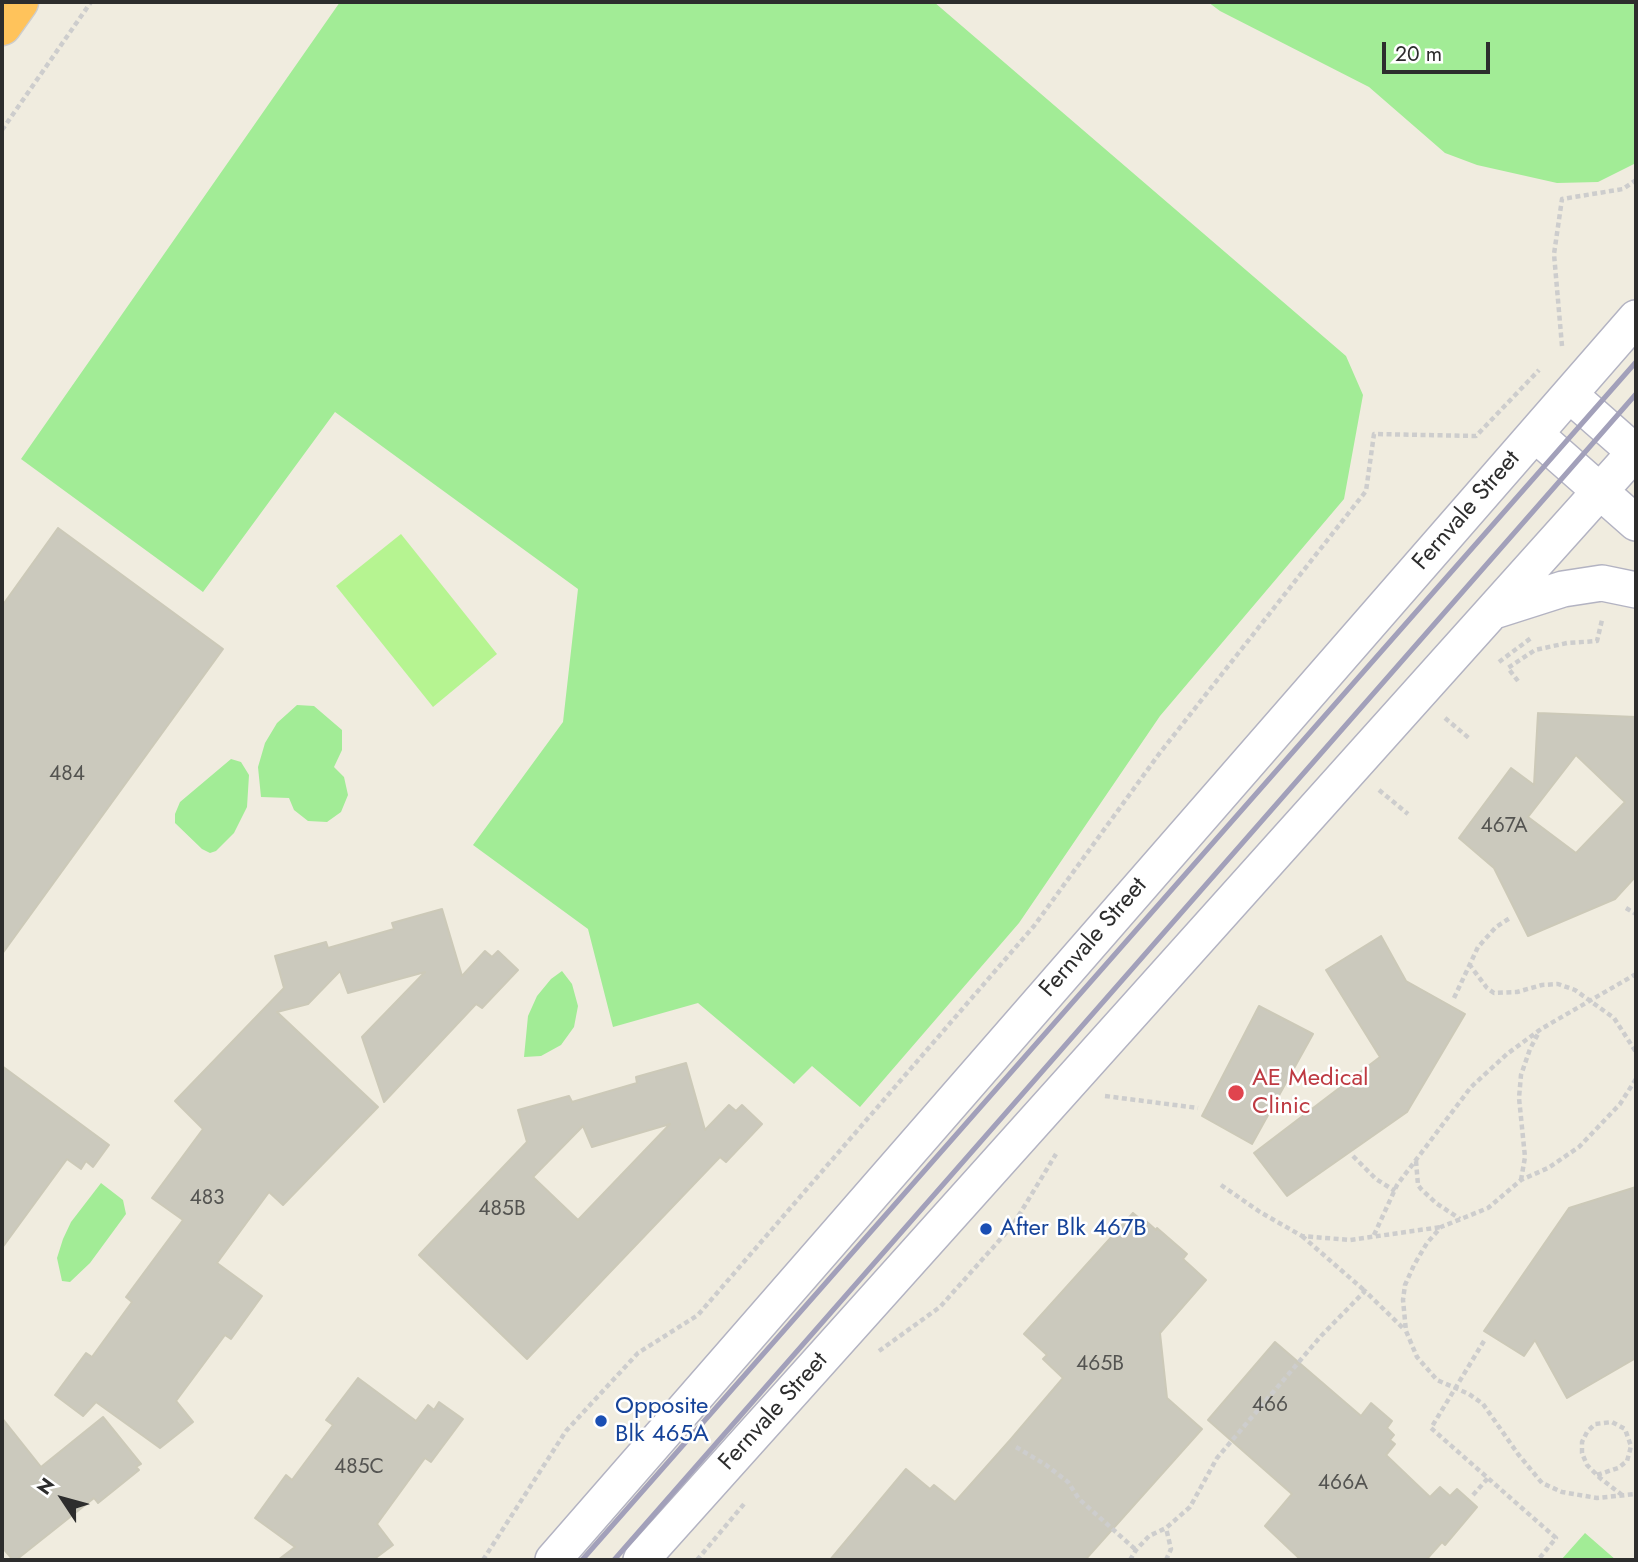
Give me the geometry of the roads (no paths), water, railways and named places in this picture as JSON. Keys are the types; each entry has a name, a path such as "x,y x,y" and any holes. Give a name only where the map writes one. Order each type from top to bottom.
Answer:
{"highway":[{"path":"2,26 19,2"}],"street":[{"name":"Fernvale Street","path":"553,1560 1636,318"},
{"path":"1570,395 1636,452"},
{"path":"1535,434 1636,523"},
{"name":"Fernvale Street","path":"641,1560 1636,452"},
{"path":"1493,611 1563,589 1602,583 1636,590"}],"railway":[{"path":"582,1560 1636,362"},
{"path":"614,1560 1636,394"}],"place":[{"name":"AE Medical Clinic","path":"1236,1093"},
{"name":"After Blk 467B","path":"986,1229"},
{"name":"Opposite Blk 465A","path":"601,1421"}]}
